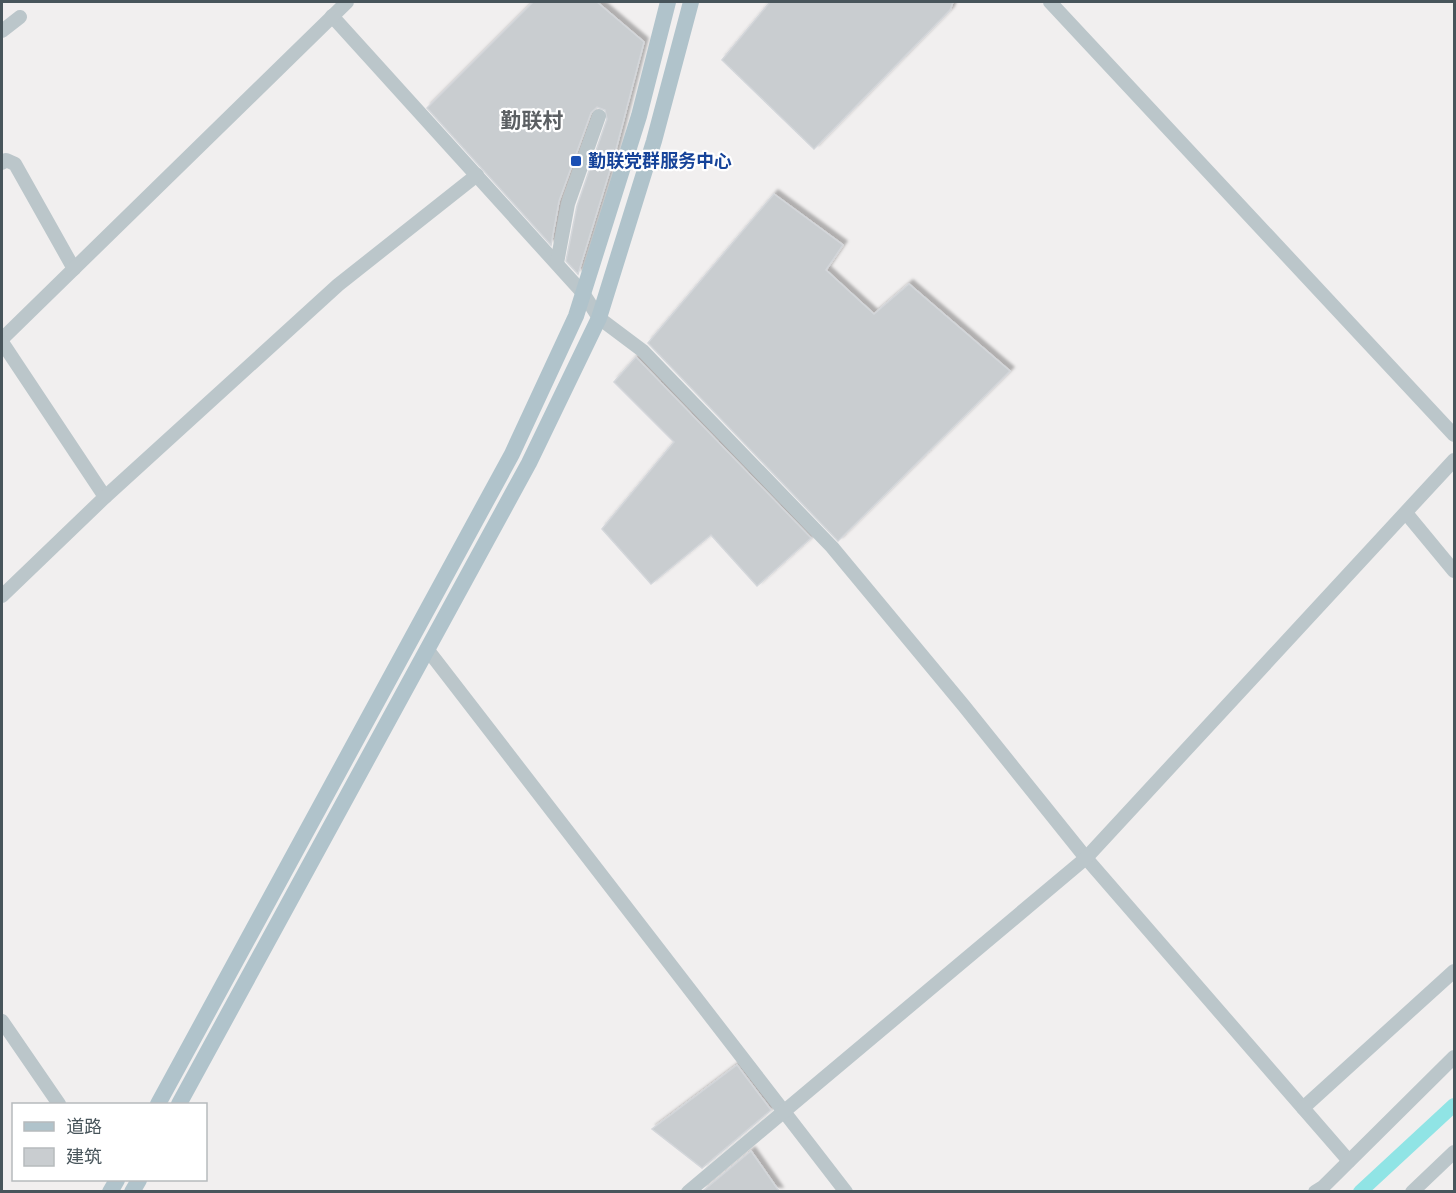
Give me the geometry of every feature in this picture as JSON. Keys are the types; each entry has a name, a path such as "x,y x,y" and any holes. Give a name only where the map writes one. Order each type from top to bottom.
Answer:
{"main road":[{"path":"159,1103 512,454 576,316 639,116 668,2"},
{"path":"180,1103 529,463 599,318 654,141 692,2"}],"street":[{"path":"1050,2 1455,435"},
{"path":"105,497 2,340 338,7 477,175 583,292 599,318 644,351 832,548 964,706 1086,858 1349,1161"},
{"path":"2,31 20,17"},
{"path":"557,263 567,204 599,116"},
{"path":"2,163 6,160 15,164 74,269"},
{"path":"2,596 105,497 338,285 477,175"},
{"path":"688,1191 1086,858 1455,460"},
{"path":"1406,513 1455,571"},
{"path":"427,649 846,1191"},
{"path":"1303,1108 1455,970"},
{"path":"2,1021 58,1103"},
{"path":"1315,1191 1323,1187 1455,1057"},
{"path":"1412,1191 1455,1152"}],"building":[{"path":"533,2 597,2 644,42 614,157 578,274 566,261 577,206 607,119 605,110 597,107 591,113 559,201 551,245 427,108"},
{"path":"770,2 953,2 950,10 814,149 722,60"},
{"path":"774,194 843,245 826,270 874,314 909,284 1010,371 838,541 648,343"},
{"path":"636,357 811,538 757,586 711,535 651,584 602,529 674,442 614,382"},
{"path":"737,1065 771,1110 702,1168 652,1129"},
{"path":"751,1151 779,1191 703,1191"}],"waterway":[{"path":"1360,1192 1454,1105"}],"place":[{"name":"勤联党群服务中心","path":"576,161"}],"district":[{"name":"勤联村","path":"532,121"}]}
